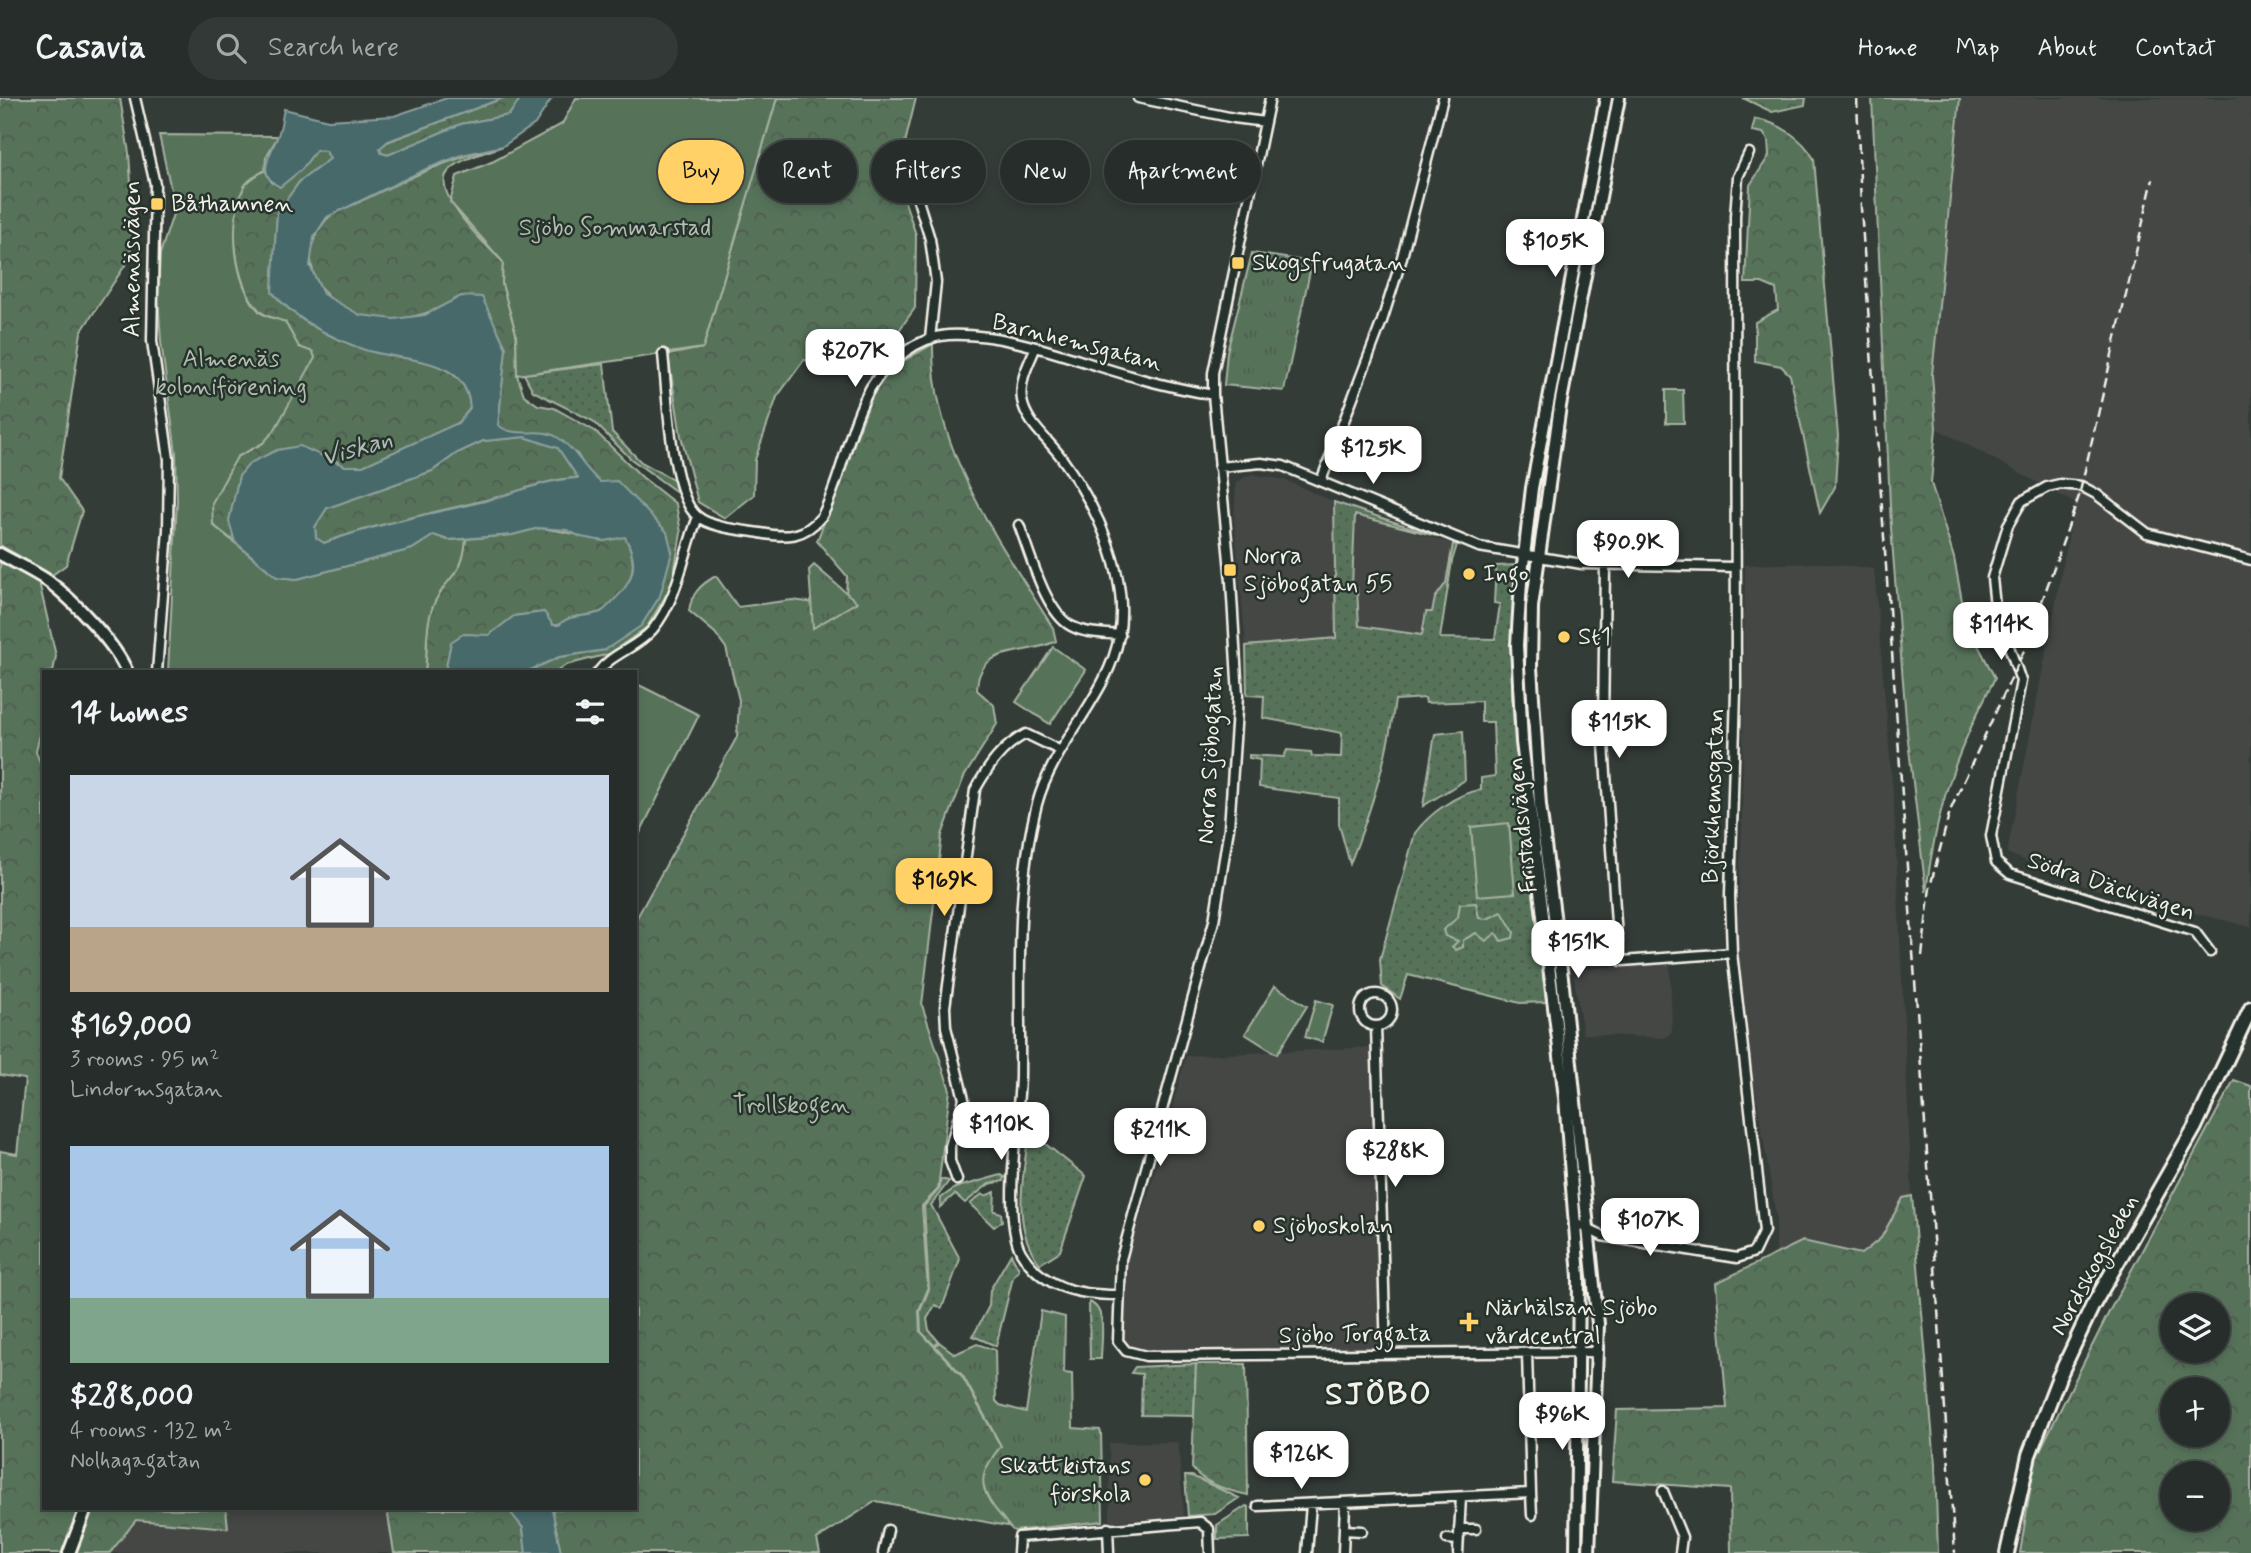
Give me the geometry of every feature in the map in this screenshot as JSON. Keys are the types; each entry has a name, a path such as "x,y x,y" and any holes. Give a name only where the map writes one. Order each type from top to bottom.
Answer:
{"main road":[{"name":"Nordskogsleden","path":"2007,1553 2029,1455 2059,1377 2092,1307 2195,1127 2251,1008"}],"street":[{"name":"Almenäsvägen","path":"135,98 155,184 152,341 169,459 167,552 157,670"},
{"path":"1138,98 1265,122"},
{"name":"Norra Sjöbogatan","path":"1118,1341 1118,1295 1124,1247 1214,921 1229,828 1238,696 1231,581 1213,395 1216,352 1270,98"},
{"path":"1321,481 1394,285 1443,98"},
{"name":"Fristadsvägen","path":"1576,1553 1580,1352 1575,1223 1565,1097 1522,742 1517,645 1524,555 1540,441 1606,98"},
{"name":"Fristadsvägen","path":"1590,1553 1598,1324 1563,986 1540,804 1534,724 1532,607 1560,406 1619,98"},
{"name":"Björkhemsgatan","path":"1575,1223 1602,1236 1737,1258 1754,1252 1759,1246 1764,1226 1732,953 1735,216 1738,177 1749,153"},
{"path":"919,203 930,239 936,282 930,339"},
{"name":"Barnhemsgatan","path":"698,517 785,537 811,529 829,502 870,389 891,362 930,339 948,335 997,339 1134,377 1213,395"},
{"path":"1035,349 1023,378 1022,403 1036,428 1078,482 1110,547 1119,594 1120,635 1111,665 1059,750 1037,803 1024,886 1018,967 1020,1077 1012,1221 1020,1250 1038,1276 1068,1290 1118,1295"},
{"path":"599,670 608,660 631,648 653,629 670,601 698,517 690,506 672,448 663,354"},
{"path":"1219,467 1272,463 1479,547 1538,558 1605,565 1735,567"},
{"name":"Södra Däckvägen","path":"2210,952 2196,932 2010,874 1996,862 1991,836 2021,681 1995,606 1992,578 2008,525 2022,501 2033,493 2060,484 2088,489 2147,533 2161,539 2251,560"},
{"path":"1018,525 1051,605 1060,617 1080,630 1120,635"},
{"path":"0,554 47,581 62,594 117,654 126,670"},
{"path":"1605,565 1603,729 1618,953 1622,961 1732,953"},
{"path":"957,1180 950,1161 950,1146 964,1099 946,1027 945,1007 975,790 988,766 1012,741 1026,734 1059,750"},
{"path":"1376,993 1390,1001 1392,1012 1387,1023 1376,1027 1365,1022 1360,1007 1365,998 1376,993"},
{"path":"1376,1027 1386,1353"},
{"name":"Sjöbo Torggata","path":"1118,1341 1126,1351 1146,1356 1598,1352"},
{"path":"1527,1353 1532,1515"},
{"path":"1663,1491 1682,1537 1680,1553"},
{"path":"1258,1506 1345,1504 1531,1493"},
{"path":"1458,1553 1461,1497"},
{"path":"1343,1553 1345,1504"},
{"path":"1307,1553 1311,1505"},
{"path":"69,1553 85,1510"},
{"path":"1018,1553 1019,1537 1200,1522 1208,1525 1210,1553"},
{"path":"1108,1528 1109,1553"},
{"path":"1459,1529 1476,1529"},
{"path":"883,1553 888,1530"},
{"path":"1344,1530 1362,1531"},
{"path":"1447,1539 1458,1540"}],"shaded area":[{"path":"1960,98 2251,98 2251,927 2087,887 2007,853 2075,503 1936,428 1932,375"},
{"path":"1251,474 1285,480 1334,502 1337,638 1246,646 1234,520 1236,482"},
{"path":"1355,515 1453,544 1446,583 1432,613 1426,612 1422,635 1359,626 1357,588 1352,588"},
{"path":"1820,563 1874,569 1894,805 1912,1196 1903,1198 1881,1238 1861,1254 1803,1241 1776,1254 1776,1216 1747,1040 1736,943 1742,827 1745,565"},
{"path":"1670,962 1672,1032 1665,1038 1583,1034 1574,977 1583,969"},
{"name":"Sjöboskolan","path":"1375,1047 1384,1350 1138,1351 1124,1341 1126,1260 1149,1193 1186,1056"},
{"name":"Skattkistans förskola","path":"1178,1442 1184,1517 1110,1522 1109,1443"},
{"path":"226,1510 387,1510 394,1553 110,1553 135,1520 228,1528"}],"green space":[{"path":"0,98 120,98 129,153 133,213 130,258 81,332 59,478 82,511 66,565 52,575 0,545"},
{"path":"503,98 521,98 509,115 461,124 388,155 381,153 380,148 387,142"},
{"name":"Sjöbo Sommarstad","path":"576,98 777,98 765,140 758,140 758,162 703,348 517,375 516,333 502,284 503,262 450,202 457,176 494,161 562,124"},
{"path":"777,98 916,98 906,140 871,140 871,203 905,203 916,235 915,308 890,343 858,367 804,360 777,397 755,460 754,495 725,518 698,502 681,436 668,355 703,348 758,162 758,203 857,203 857,140 765,140"},
{"path":"1743,98 1806,98 1805,105 1772,112"},
{"path":"1872,98 1960,98 1932,375 1936,428 1931,483 1954,558 1966,622 1995,678 1958,757 1950,781 1936,833 1926,892 1907,732 1891,528"},
{"path":"1755,119 1789,132 1803,144 1814,159 1838,436 1835,487 1820,513 1790,375 1781,366 1755,361 1755,322 1778,310 1776,289 1762,283 1745,283 1750,185 1769,156 1768,140 1763,133 1752,131"},
{"name":"Almenäs koloniförening","path":"159,135 278,136 266,157 265,170 248,182 239,200 235,233 239,269 244,286 260,312 285,322 299,347 313,352 315,358 274,431 263,443 237,457 212,503 213,525 277,577 297,579 412,549 434,535 448,540 466,539 460,566 438,596 430,614 425,670 168,670 177,500 176,453 161,342 158,295 160,254 175,208"},
{"path":"503,146 459,163 448,172 445,181 447,193 463,219 503,262 502,284 516,333 517,375 524,395 538,405 554,408 595,431 642,477 676,504 681,533 672,585 647,627 609,654 566,665 559,670 530,670 559,657 605,650 672,552 588,472 577,454 534,433 507,433 498,425 506,348 491,318 461,296 438,309 412,317 386,319 359,315 344,309 322,289 311,262 317,234 333,214 465,156"},
{"path":"316,150 326,151 330,159 300,181 277,213 272,292 303,320 341,341 446,370 458,379 466,391 470,408 459,423 363,466 345,466 327,456 239,476 229,521 235,542 213,525 211,503 220,475 237,457 263,443 313,352 299,348 285,322 262,313 244,285 236,251 239,200 245,184 256,175 265,170 272,183 302,169"},
{"path":"1252,253 1312,262 1284,391 1224,385 1227,352"},
{"name":"Trollskogen","path":"933,344 935,383 943,421 956,457 991,528 1053,628 1056,641 995,658 979,675 977,690 994,705 997,724 964,777 942,835 922,1005 950,1090 938,1189 922,1206 928,1289 919,1311 920,1331 962,1376 1005,1454 1007,1526 876,1501 817,1539 820,1553 561,1553 552,1510 637,1510 637,917 737,737 739,700 726,648 715,633 689,611 690,605 698,590 716,576 738,607 792,600 832,605 846,595 847,576 817,541 877,383 893,367"},
{"path":"604,364 612,432 641,462 676,481 681,495 631,459 593,421 533,391 524,374"},
{"path":"1666,390 1683,390 1684,423 1666,423"},
{"path":"525,437 558,448 578,478 545,483 385,524 324,543 316,538 315,527 327,508 432,471 457,453 483,441"},
{"path":"1334,502 1436,536 1355,515 1352,587 1357,588 1359,626 1422,635 1426,612 1432,612 1435,598 1446,583 1453,544 1457,545 1440,638 1495,639 1500,604 1494,603 1496,566 1516,565 1512,696 1515,740 1546,1002 1520,1003 1408,975 1400,999 1382,986 1380,959 1415,833 1444,806 1463,795 1481,790 1481,778 1495,776 1493,722 1481,722 1481,701 1426,703 1425,698 1395,700 1378,783 1350,864 1339,824 1339,798 1259,787 1260,760 1249,758 1249,755 1284,757 1287,750 1311,752 1312,756 1341,757 1342,733 1263,718 1264,696 1247,695 1246,646 1336,638"},
{"path":"539,528 592,537 625,536 632,554 630,578 621,594 601,612 574,617 559,625 553,625 544,612 514,616 489,636 463,634 451,643 445,670 425,670 430,614 437,596 460,566 466,539 512,535"},
{"path":"0,562 39,582 56,656 53,670 42,670 42,725 36,752 42,767 42,1510 226,1510 228,1528 136,1520 110,1553 0,1553 0,1151 17,1154 25,1079 0,1075"},
{"path":"814,565 857,602 813,628 809,570"},
{"path":"1053,647 1086,670 1050,724 1016,702"},
{"path":"637,684 699,715 637,839"},
{"path":"1463,731 1465,780 1423,806 1435,734"},
{"path":"1509,823 1515,893 1477,896 1471,827"},
{"path":"1476,903 1479,918 1487,919 1502,912 1514,932 1513,938 1501,941 1496,933 1486,941 1476,933 1463,940 1463,947 1456,950 1452,947 1458,941 1445,936 1443,930 1458,917 1460,904"},
{"path":"1275,986 1307,1006 1277,1054 1245,1034"},
{"path":"1316,1000 1333,1005 1322,1042 1305,1037"},
{"path":"2234,1080 2251,1086 2251,1553 2020,1553 2035,1460 2110,1310"},
{"path":"1029,1131 1086,1176 1060,1251 1040,1264 1025,1234 1022,1217 1022,1182"},
{"path":"1001,1175 1005,1177 1004,1181 989,1184 965,1203 955,1194 940,1207 941,1198 955,1188"},
{"path":"940,1179 949,1181 931,1205 960,1259 942,1308 935,1305 927,1319 929,1330 939,1342 935,1346 921,1332 920,1311 929,1289 924,1206 940,1188"},
{"path":"995,1192 994,1211 1001,1213 1002,1221 994,1227 970,1204 982,1194 985,1196"},
{"path":"1912,1196 1935,1464 1938,1553 1731,1553 1730,1489 1612,1481 1617,1410 1727,1408 1716,1283 1803,1241 1861,1254 1881,1238 1903,1198"},
{"path":"1011,1254 1019,1269 1013,1277 996,1346 973,1336 989,1306 990,1290"},
{"path":"1089,1302 1095,1305 1101,1318 1101,1359 1090,1359"},
{"path":"1041,1311 1065,1317 1064,1373 1072,1374 1073,1428 1100,1430 1101,1433 1103,1521 1014,1531 992,1505 984,1488 983,1480 988,1464 1001,1446 963,1376 935,1346 939,1342 955,1354 977,1344 995,1350 996,1401 1000,1405 1026,1412"},
{"path":"1196,1364 1194,1416 1141,1415 1142,1374 1131,1373 1135,1367"},
{"path":"1196,1364 1246,1364 1248,1495 1210,1483 1192,1468"},
{"path":"1185,1476 1192,1476 1239,1498 1215,1514 1188,1516"},
{"path":"1246,1506 1249,1507 1249,1538 1217,1539 1217,1525"},
{"path":"387,1510 509,1510 523,1528 526,1553 394,1553"}],"water":[{"path":"447,98 503,98 388,141 380,148 381,153 388,155 461,124 509,115 521,98 552,98 535,124 503,146 462,155 426,169 327,217 314,237 310,266 323,294 360,315 394,319 425,315 461,296 482,297 506,348 498,425 512,432 543,433 557,437 600,482 617,481 667,532 672,552 660,596 641,626 605,650 559,657 530,670 445,670 451,642 463,634 489,635 514,616 544,612 553,625 559,625 573,617 603,611 630,579 633,563 625,537 604,541 581,537 567,530 539,528 512,535 448,540 434,535 412,549 297,579 277,577 235,542 229,521 239,476 250,463 277,450 300,446 345,466 363,466 458,423 470,408 466,390 457,378 445,369 430,363 362,349 337,339 302,319 272,292 277,213 300,181 330,159 326,151 316,150 302,169 280,187 268,177 266,164 278,135 284,109 328,120 394,116","holes":["525,437 558,448 578,478 543,484 324,543 316,538 315,527 327,508 432,471 457,453 483,441"]},
{"path":"509,1510 552,1510 561,1553 526,1553 523,1528"}],"railway":[{"path":"1857,98 1861,208 1955,1553"},
{"path":"1922,956 1930,887 1950,811 2027,644 2079,496 2153,179"}],"place":[{"name":"Båthamnen","path":"157,204"},
{"name":"Skogsfrugatan","path":"1238,263"},
{"name":"Norra Sjöbogatan 55","path":"1230,570"},
{"name":"Ingo","path":"1469,574"},
{"name":"St1","path":"1564,637"},
{"name":"Sjöboskolan","path":"1259,1226"},
{"name":"Närhälsan Sjöbo vårdcentral","path":"1469,1322"},
{"name":"Skattkistans förskola","path":"1145,1480"}],"district":[{"name":"SJÖBO","path":"1379,1395"}],"water label":[{"name":"Viskan","path":"357,449"}]}
